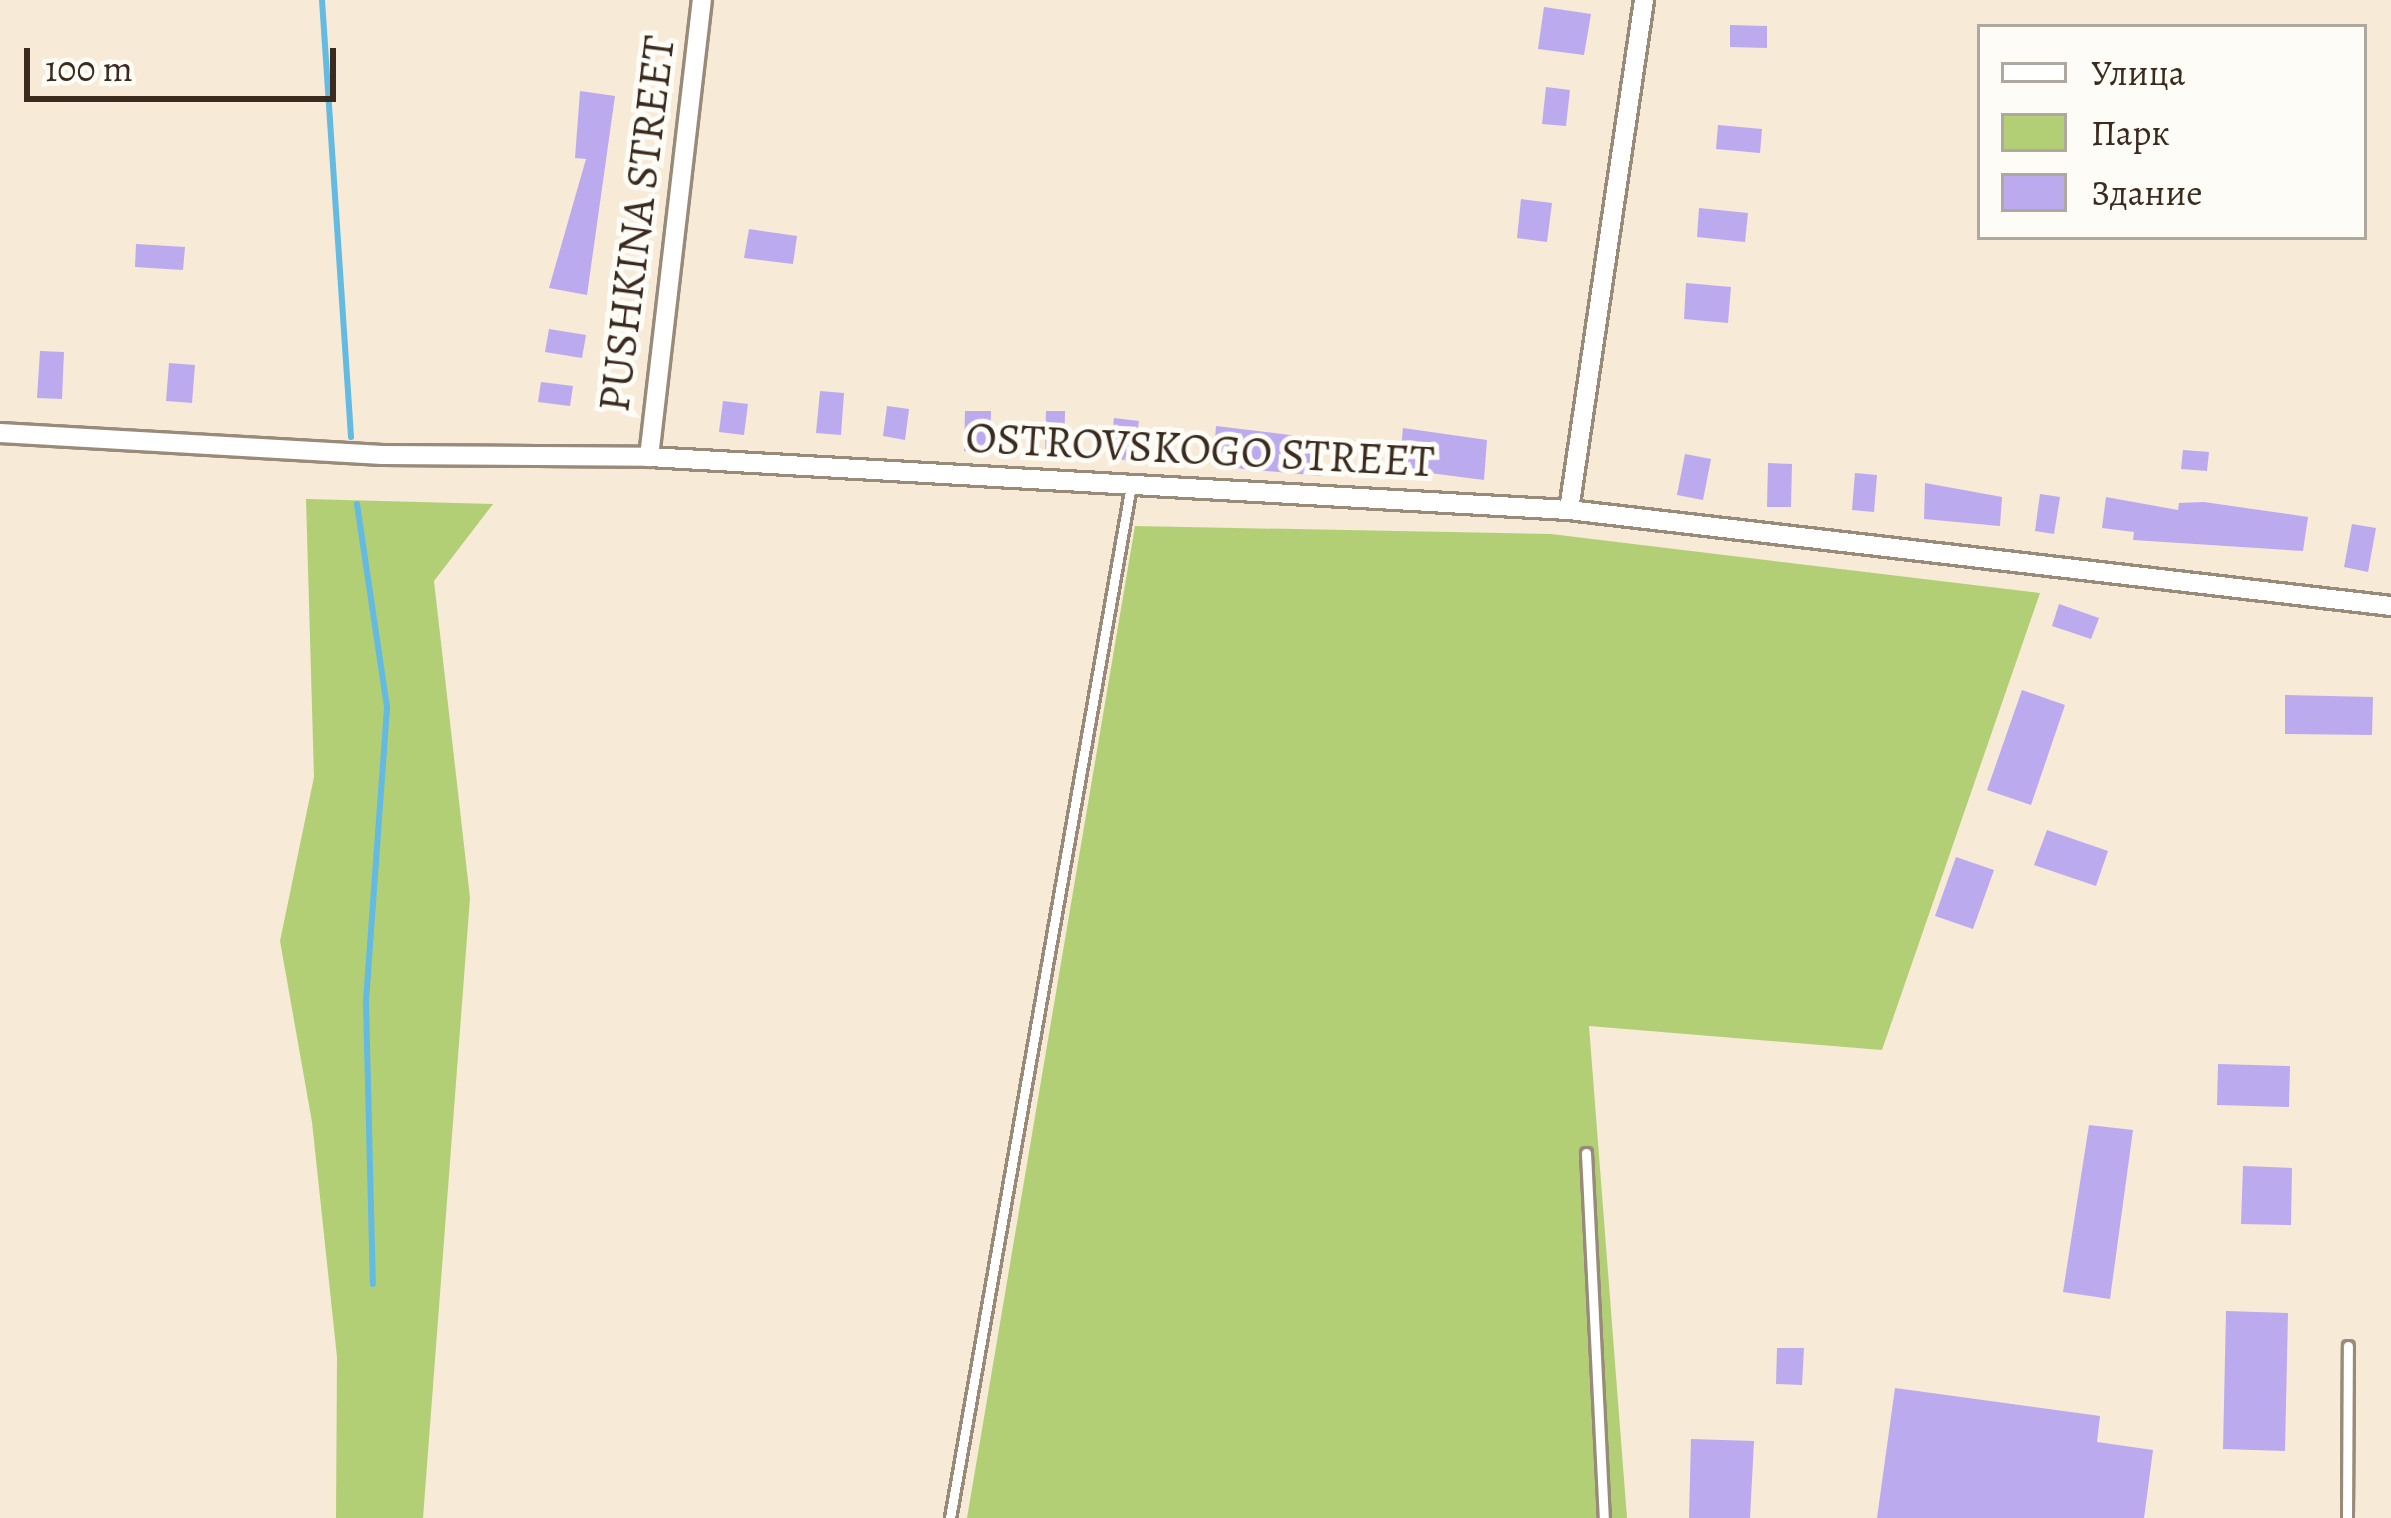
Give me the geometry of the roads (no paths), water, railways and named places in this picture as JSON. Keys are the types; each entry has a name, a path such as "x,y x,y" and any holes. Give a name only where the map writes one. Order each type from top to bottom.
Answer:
{"street":[{"name":"PUSHKINA STREET","path":"649,457 702,0"},
{"path":"1569,510 1644,0"},
{"name":"OSTROVSKOGO STREET","path":"0,433 382,455 649,457 1569,510 2391,606"}],"lane":[{"path":"950,1518 1131,484"},
{"path":"1586,1154 1604,1518"},
{"path":"2348,1346 2348,1518"}],"waterway":[{"path":"322,0 351,437"},
{"path":"357,504 387,708 366,1003 373,1284"}]}
